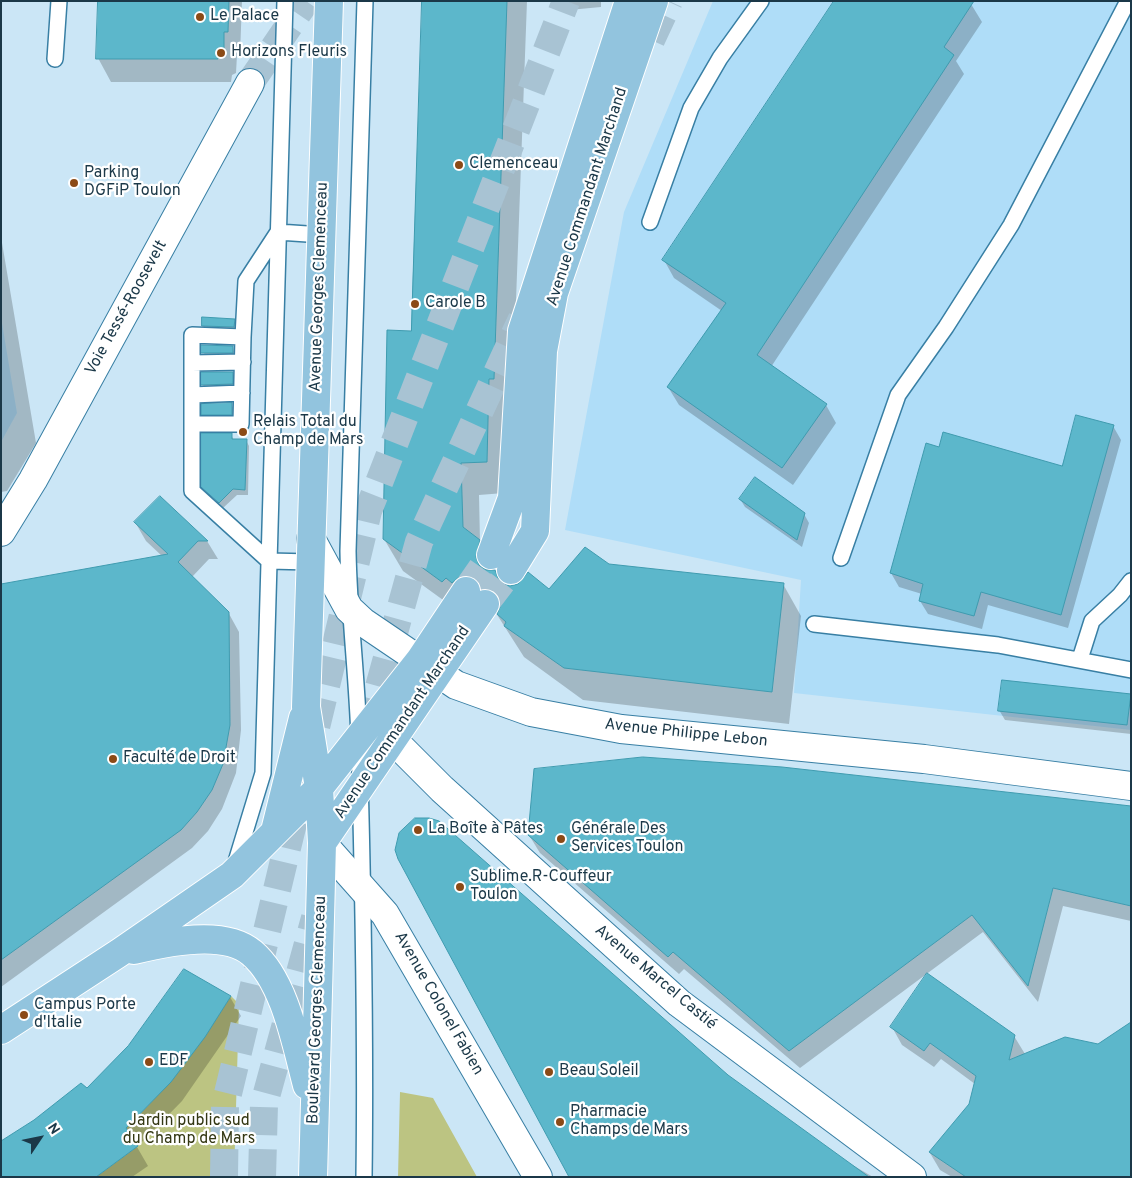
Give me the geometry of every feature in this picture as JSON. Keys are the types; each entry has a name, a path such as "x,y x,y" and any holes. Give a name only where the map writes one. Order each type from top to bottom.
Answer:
{"main road":[{"name":"Avenue Georges Clemenceau","path":"322,843 319,788 306,706 329,1"},
{"name":"Avenue Commandant Marchand","path":"629,1 522,331 512,498 501,562 535,531 542,351 554,293 654,1"},
{"path":"1,1030 119,953 232,875 319,788 359,738 429,666 476,597"},
{"name":"Avenue Commandant Marchand","path":"322,843 393,740 429,666"},
{"path":"274,831 306,706"},
{"name":"Boulevard Georges Clemenceau","path":"313,1177 322,843"},
{"path":"119,953 163,943 200,939 228,942 251,952 270,972 278,991 294,1035 315,1118"}],"street":[{"name":"Voie Tessé-Roosevelt","path":"1,532 33,480 250,83"},
{"name":"Avenue Philippe Lebon","path":"311,551 349,609 382,637 456,685 530,712 621,729 924,759 1131,786"},
{"name":"Avenue Marcel Castié","path":"393,740 442,790 679,1003 912,1177"},
{"name":"Avenue Colonel Fabien","path":"322,843 385,914 538,1177"}],"lane":[{"path":"55,59 59,1"},
{"path":"232,875 263,773 285,1"},
{"path":"364,1177 364,890 359,790 359,738 349,609 348,551 365,1"},
{"path":"650,222 691,108 720,58 762,1"},
{"path":"841,558 898,395 946,327 1011,225 1128,1"},
{"path":"278,232 322,235"},
{"path":"192,424 241,424 246,281 278,232"},
{"path":"243,337 192,335 192,491 269,561"},
{"path":"192,363 243,362"},
{"path":"192,395 242,392"},
{"path":"269,561 311,551"},
{"path":"1080,659 1092,621 1120,595 1131,581"},
{"path":"814,624 916,634 1080,659 1131,670"}],"shaded area":[{"path":"713,1 1131,1 1131,730 794,693 801,580 565,530 624,212"},
{"path":"1,317 17,413 1,442"}],"green space":[{"name":"Jardin public sud du Champ de Mars","path":"231,996 239,1004 234,1177 96,1177 138,1146 126,1128 183,1065"},
{"path":"400,1092 433,1098 477,1177 398,1177"}],"building":[{"path":"98,1 229,1 228,32 224,32 224,50 219,51 218,59 96,59"},
{"path":"422,1 507,1 494,379 489,379 487,462 461,463 463,527 480,540 476,557 479,565 486,570 495,570 503,584 510,586 518,584 528,572 549,589 585,547 609,564 784,583 772,692 564,668 504,626 506,622 497,614 501,605 494,591 481,589 475,578 467,576 459,577 452,583 446,578 442,582 383,539 387,330 411,331"},
{"path":"834,1 974,1 944,47 954,55 757,355 827,404 782,468 667,387 726,303 662,260"},
{"path":"202,317 235,319 234,327 202,326"},
{"path":"201,345 233,346 233,353 201,353"},
{"path":"201,372 233,372 233,384 201,385"},
{"path":"232,403 232,415 201,415 201,404"},
{"path":"1076,415 1114,425 1061,615 981,592 974,616 919,601 923,584 890,573 926,443 939,447 943,432 1062,466"},
{"path":"201,433 232,433 232,439 247,439 245,490 233,489 219,503 201,487"},
{"path":"755,477 805,513 797,540 739,499"},
{"name":"Faculté de Droit","path":"160,496 208,541 198,541 178,562 229,612 230,725 223,764 212,790 197,812 181,830 1,960 1,584 168,554 134,522"},
{"path":"1002,680 1131,694 1127,725 998,711"},
{"path":"643,757 782,767 1131,806 1131,906 1053,888 1028,986 972,915 789,1051 673,952 668,957 528,835 534,769"},
{"path":"415,818 429,818 439,821 728,1075 869,1177 569,1177 398,859 395,850 399,833"},
{"name":"EDF","path":"184,969 231,996 205,1037 171,1082 126,1128 138,1146 96,1177 1,1177 1,1141 34,1120 81,1083 87,1088 128,1046"},
{"path":"927,973 1015,1035 1009,1060 1065,1037 1098,1044 1131,1022 1131,1177 966,1177 929,1152 969,1104 976,1076 930,1043 924,1051 890,1027"}],"tunnel":[{"path":"250,83 306,1"},
{"path":"224,1177 225,1106 368,511 566,1"},
{"path":"651,40 669,1"},
{"path":"368,727 419,542 522,319"},
{"path":"466,591 491,555"},
{"path":"485,604 511,570"},
{"path":"262,1177 264,1104 315,918"}],"place":[{"name":"Le Palace","path":"200,17"},
{"name":"Horizons Fleuris","path":"221,53"},
{"name":"Clemenceau","path":"459,165"},
{"name":"Parking DGFiP Toulon","path":"74,183"},
{"name":"Carole B","path":"415,304"},
{"name":"Relais Total du Champ de Mars","path":"243,432"},
{"name":"Faculté de Droit","path":"113,759"},
{"name":"La Boîte à Pâtes","path":"418,830"},
{"name":"Générale Des Services Toulon","path":"561,839"},
{"name":"Sublime.R-Couffeur Toulon","path":"460,887"},
{"name":"Campus Porte d'Italie","path":"24,1015"},
{"name":"EDF","path":"149,1062"},
{"name":"Beau Soleil","path":"549,1072"},
{"name":"Pharmacie Champs de Mars","path":"560,1122"}]}
